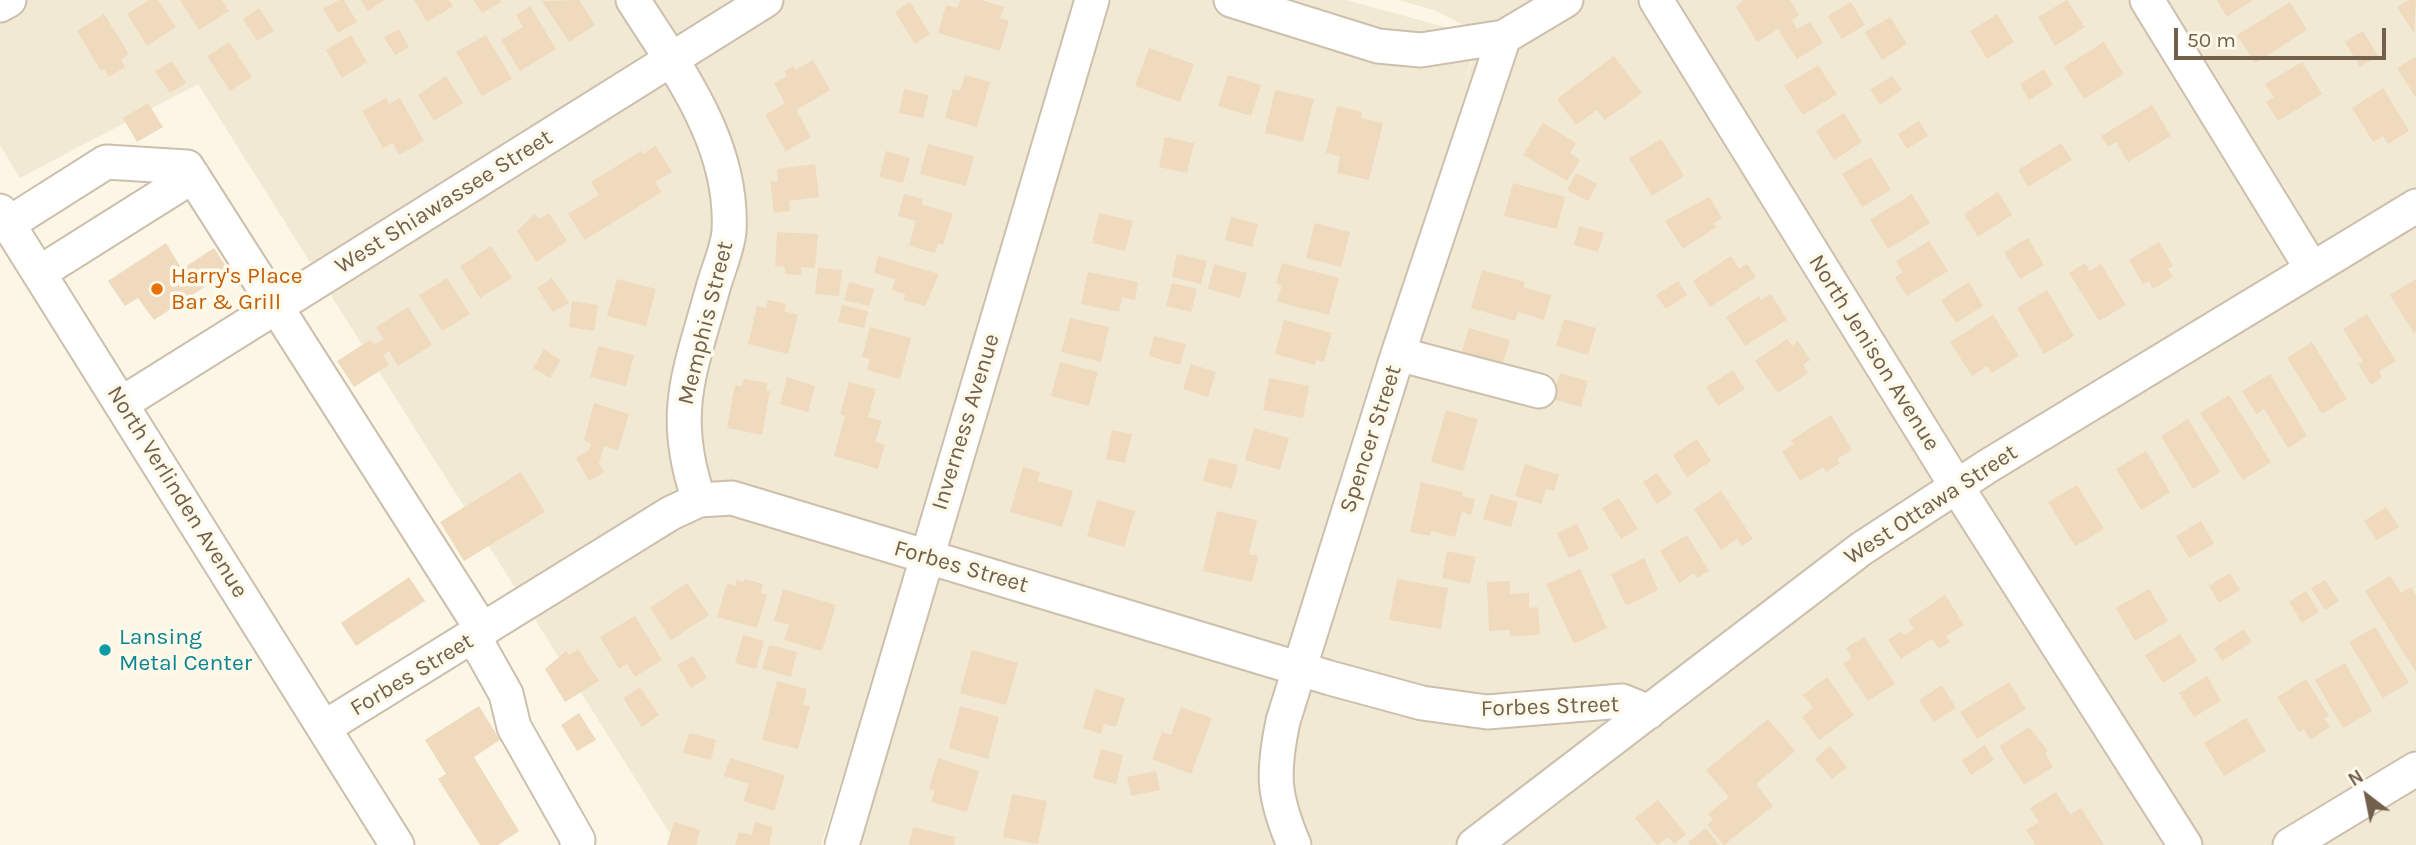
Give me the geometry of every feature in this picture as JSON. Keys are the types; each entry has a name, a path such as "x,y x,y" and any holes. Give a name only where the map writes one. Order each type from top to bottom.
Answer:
{"street":[{"path":"0,5 9,0"},
{"name":"Memphis Street","path":"633,0 671,59 719,149 726,189 729,233 683,396 683,440 699,500"},
{"name":"West Shiawassee Street","path":"121,404 766,0"},
{"name":"Inverness Avenue","path":"842,845 1092,0"},
{"path":"1231,0 1378,46 1421,50 1504,37 1566,0"},
{"name":"North Jenison Avenue","path":"1656,0 1957,487 2185,845"},
{"path":"2147,0 2312,269"},
{"name":"Spencer Street","path":"1294,845 1280,813 1274,765 1298,667 1398,354 1504,37"},
{"path":"4,217 106,162 187,167 478,634 506,694 514,727 578,839 578,845"},
{"path":"39,273 193,176"},
{"name":"West Ottawa Street","path":"1474,845 1861,549 1957,487 2416,206"},
{"name":"North Verlinden Avenue","path":"4,217 397,845"},
{"path":"1398,354 1539,391"},
{"name":"Forbes Street","path":"325,727 671,513 699,500 732,498 1422,703 1488,712 1622,701 1649,712"},
{"path":"2290,845 2416,769"}],"shaded area":[{"path":"0,0 1108,0 940,470 821,845 677,845 198,84 20,178 0,145"},
{"path":"1109,0 1346,0 1478,36 1464,86 1481,34 1434,10 1398,0 2416,0 2416,845 826,845"}],"building":[{"path":"149,0 158,0 176,27 147,46 127,14"},
{"path":"180,0 222,0 229,11 199,30"},
{"path":"344,0 357,22 338,33 323,9"},
{"path":"361,0 385,0 368,11"},
{"path":"414,0 449,0 453,6 427,22"},
{"path":"473,0 500,0 501,2 482,13"},
{"path":"579,0 595,25 569,42 542,1"},
{"path":"960,0 981,0 1004,7 1000,18 1009,21 1000,51 938,33 946,5 957,8"},
{"path":"1743,0 1790,0 1799,15 1792,20 1797,29 1810,22 1823,43 1797,59 1778,29 1757,42 1736,7"},
{"path":"2067,0 2085,27 2055,46 2038,17"},
{"path":"2217,0 2253,0 2227,17"},
{"path":"2409,0 2416,0 2414,33 2397,7"},
{"path":"910,2 930,34 915,44 895,12"},
{"path":"1851,2 1865,25 1842,39 1828,16"},
{"path":"2290,2 2307,30 2255,63 2237,35"},
{"path":"530,6 556,49 520,71 501,40 523,27 516,15"},
{"path":"259,8 274,31 257,41 243,19"},
{"path":"104,14 129,54 121,59 125,67 109,77 104,69 101,71 77,31"},
{"path":"1997,14 2014,42 1987,59 1970,31"},
{"path":"1890,17 1907,44 1882,60 1865,32"},
{"path":"399,29 409,47 395,55 384,37"},
{"path":"2363,31 2378,56 2360,67 2345,42"},
{"path":"351,35 367,62 342,78 326,50"},
{"path":"486,35 512,79 482,96 456,52"},
{"path":"229,42 252,77 230,91 207,56"},
{"path":"2104,42 2124,74 2084,99 2064,67"},
{"path":"1149,48 1194,64 1180,102 1135,86"},
{"path":"1614,56 1642,93 1605,120 1597,110 1576,125 1557,99"},
{"path":"2416,57 2416,98 2397,68"},
{"path":"813,60 830,90 796,110 811,137 786,151 765,115 785,103 774,83 787,76 784,71 793,66 795,70"},
{"path":"172,61 186,83 170,93 155,71"},
{"path":"2302,62 2322,94 2278,121 2266,102 2274,97 2265,84"},
{"path":"1818,65 1837,94 1803,115 1784,86"},
{"path":"2044,69 2053,85 2029,100 2020,84"},
{"path":"965,75 990,82 977,127 945,118 953,89 960,91"},
{"path":"1228,75 1261,85 1251,116 1218,106"},
{"path":"446,76 463,103 434,121 418,95"},
{"path":"1892,76 1902,90 1880,105 1870,90"},
{"path":"2383,88 2409,131 2388,144 2383,136 2373,142 2352,108"},
{"path":"904,89 929,95 923,118 899,113"},
{"path":"1275,90 1314,99 1303,142 1265,133"},
{"path":"386,98 389,104 400,98 424,141 399,155 393,143 383,148 362,111"},
{"path":"148,103 163,127 137,142 123,118"},
{"path":"2152,105 2171,136 2128,162 2116,142 2108,147 2101,136"},
{"path":"1337,106 1362,112 1361,118 1383,123 1369,180 1337,173 1340,156 1326,153"},
{"path":"1844,113 1862,142 1834,160 1816,131"},
{"path":"1919,121 1928,136 1907,149 1898,134"},
{"path":"1543,123 1576,143 1570,153 1580,160 1567,181 1523,155"},
{"path":"1165,137 1194,143 1187,173 1159,167"},
{"path":"1661,139 1684,176 1652,196 1629,158"},
{"path":"2061,143 2072,160 2028,187 2018,170"},
{"path":"928,144 974,156 966,186 920,174"},
{"path":"656,146 672,172 655,182 662,192 585,240 568,214 599,195 591,182 641,151 643,154"},
{"path":"886,151 910,158 903,183 879,177"},
{"path":"1871,157 1891,190 1862,207 1842,174"},
{"path":"815,164 819,197 789,201 790,211 774,213 770,182 778,181 777,169"},
{"path":"1576,173 1597,184 1588,201 1567,190"},
{"path":"1513,183 1565,197 1557,229 1504,216"},
{"path":"1998,192 2012,215 1978,237 1964,214"},
{"path":"904,194 923,199 922,205 953,213 943,245 938,243 935,253 909,246 916,221 898,216"},
{"path":"1912,194 1930,223 1888,249 1870,220"},
{"path":"1709,197 1722,218 1714,223 1716,227 1683,249 1665,221"},
{"path":"549,213 567,241 536,262 517,231 535,214 539,219"},
{"path":"1099,213 1133,221 1125,251 1092,243"},
{"path":"1231,217 1258,224 1252,247 1225,240"},
{"path":"1315,223 1350,232 1341,267 1306,258"},
{"path":"1579,226 1604,233 1598,252 1574,245"},
{"path":"777,232 818,234 815,268 801,267 801,275 785,274 785,267 775,266"},
{"path":"2028,238 2044,265 2020,279 2004,252"},
{"path":"1929,241 1948,271 1907,296 1895,277 1903,272 1896,261"},
{"path":"2159,242 2173,266 2168,269 2173,277 2153,289 2149,281 2143,284 2129,260"},
{"name":"Harry's Place Bar & Grill","path":"166,243 182,269 214,248 229,271 154,320 138,298 125,306 108,281"},
{"path":"491,246 512,278 480,298 460,266"},
{"path":"1177,254 1207,261 1201,284 1172,277"},
{"path":"878,256 939,274 925,306 904,300 905,294 892,290 895,279 874,273"},
{"path":"1731,256 1739,269 1747,264 1756,277 1710,307 1693,281"},
{"path":"1282,263 1339,278 1329,315 1277,302 1282,285 1276,283"},
{"path":"2085,263 2090,271 2101,264 2126,305 2099,321 2069,273"},
{"path":"1214,264 1247,273 1240,298 1208,289"},
{"path":"818,268 842,270 839,296 815,294"},
{"path":"1482,270 1525,282 1523,287 1551,295 1544,320 1518,312 1515,321 1471,308"},
{"path":"1088,272 1138,282 1135,300 1122,297 1119,312 1081,304"},
{"path":"447,278 470,314 442,331 419,295"},
{"path":"552,278 569,303 553,312 537,288"},
{"path":"617,279 656,289 646,326 607,316"},
{"path":"2416,279 2416,331 2414,333 2390,295"},
{"path":"1678,281 1687,295 1666,309 1656,295"},
{"path":"849,282 874,289 869,306 844,300"},
{"path":"1969,282 1983,306 1956,323 1941,300"},
{"path":"1172,283 1197,289 1191,312 1166,306"},
{"path":"2047,290 2074,336 2044,354 2017,308"},
{"path":"1771,294 1787,320 1745,346 1726,317 1759,296 1761,300"},
{"path":"768,300 786,304 784,311 798,315 788,354 748,344 757,306 766,308"},
{"path":"572,301 598,305 594,331 569,327"},
{"path":"842,305 868,311 864,328 838,322"},
{"path":"408,307 432,345 398,366 389,351 383,355 389,365 354,387 337,361 370,340 374,345 384,339 376,327"},
{"path":"2367,314 2396,361 2379,371 2382,377 2371,385 2358,364 2363,362 2343,329"},
{"path":"1993,315 2019,356 1992,373 1987,366 1972,376 1950,342"},
{"path":"1070,318 1109,327 1101,362 1061,352"},
{"path":"1564,319 1596,328 1588,355 1556,346"},
{"path":"1284,320 1332,333 1324,362 1316,360 1315,365 1275,354"},
{"path":"870,327 911,338 900,379 867,370 870,359 862,357"},
{"path":"1469,328 1510,340 1500,373 1459,361"},
{"path":"1154,336 1186,344 1180,365 1149,356"},
{"path":"1787,339 1792,346 1798,341 1810,360 1803,365 1808,373 1778,393 1755,361"},
{"path":"2312,342 2347,399 2322,414 2287,358"},
{"path":"598,346 634,355 626,386 590,377"},
{"path":"544,349 561,360 550,378 533,368"},
{"path":"1060,362 1098,372 1089,406 1051,396"},
{"path":"1191,364 1216,372 1208,397 1183,389"},
{"path":"1733,370 1745,389 1718,406 1706,387"},
{"path":"1560,373 1588,381 1581,407 1552,399"},
{"path":"2270,374 2307,436 2288,448 2264,409 2256,414 2242,391"},
{"path":"787,377 815,386 808,412 780,404"},
{"path":"1269,378 1309,386 1303,418 1263,410"},
{"path":"744,379 768,383 766,391 770,391 762,435 727,428 735,385 742,387"},
{"path":"849,382 876,389 868,417 882,421 875,442 885,445 878,469 834,456 845,416 840,414"},
{"path":"2229,395 2271,462 2243,480 2200,413"},
{"path":"594,403 629,414 618,450 604,446 599,463 604,472 589,481 576,458 589,450 591,444 584,440"},
{"path":"1446,410 1478,419 1463,471 1431,462"},
{"path":"1831,415 1852,450 1837,459 1840,463 1826,472 1823,467 1800,481 1782,451 1794,444 1791,440"},
{"path":"2188,419 2220,472 2193,489 2161,436"},
{"path":"1254,428 1289,438 1280,470 1245,460"},
{"path":"1112,430 1132,434 1125,463 1106,459"},
{"path":"1697,439 1711,461 1687,477 1673,455"},
{"path":"2146,451 2170,492 2141,510 2116,469"},
{"path":"1209,458 1238,465 1232,489 1203,481"},
{"path":"1525,464 1559,475 1554,491 1546,489 1541,504 1515,496"},
{"path":"1023,467 1040,472 1038,481 1073,491 1062,527 1010,512"},
{"path":"521,472 545,512 464,561 440,522"},
{"path":"1657,473 1672,494 1657,504 1643,482"},
{"path":"1421,482 1463,492 1462,496 1475,499 1471,515 1462,512 1455,537 1431,531 1430,536 1410,532"},
{"path":"2077,485 2104,529 2075,546 2048,502"},
{"path":"1721,491 1753,539 1742,546 1737,539 1721,550 1694,509"},
{"path":"1490,494 1518,502 1511,527 1483,519"},
{"path":"1619,498 1638,529 1621,539 1602,508"},
{"path":"1097,500 1135,511 1124,547 1087,536"},
{"path":"2386,507 2399,527 2377,540 2364,521"},
{"path":"1217,511 1257,520 1249,554 1258,556 1252,582 1203,571"},
{"path":"2201,521 2214,544 2189,558 2176,536"},
{"path":"1577,524 1589,549 1569,558 1557,533"},
{"path":"1687,535 1709,571 1697,578 1694,573 1679,583 1660,551"},
{"path":"1447,551 1476,557 1470,584 1442,578"},
{"path":"1644,558 1658,590 1626,606 1611,574"},
{"path":"1580,569 1607,628 1574,644 1546,584"},
{"path":"2230,573 2240,590 2219,603 2209,586"},
{"path":"2390,576 2401,593 2411,587 2416,595 2416,672 2365,591"},
{"path":"409,577 425,601 356,646 341,623"},
{"path":"745,579 763,584 761,593 767,595 757,628 717,617 727,583 735,586 737,580 744,582"},
{"path":"1397,579 1448,588 1441,629 1389,620"},
{"path":"2325,580 2339,601 2325,610 2311,588"},
{"path":"1510,581 1510,594 1529,593 1529,608 1538,607 1540,635 1510,636 1510,630 1489,631 1487,582"},
{"path":"687,583 709,615 671,640 650,608"},
{"path":"783,589 836,605 822,651 784,640 789,625 774,621"},
{"path":"2149,589 2168,621 2135,641 2116,608"},
{"path":"2306,591 2319,612 2302,623 2289,602"},
{"path":"1945,595 1964,625 1946,636 1950,642 1939,649 1932,639 1901,659 1888,640 1901,631 1904,635 1914,629 1908,620"},
{"path":"635,616 662,660 635,677 627,664 619,669 600,637"},
{"path":"2375,627 2409,683 2383,698 2349,642"},
{"path":"2244,629 2252,642 2222,661 2214,648"},
{"path":"2180,634 2197,661 2163,683 2145,655"},
{"path":"743,635 764,641 756,669 735,663"},
{"path":"1864,637 1895,684 1868,701 1843,663 1852,658 1846,648"},
{"path":"769,645 797,652 791,677 762,669"},
{"path":"578,649 599,681 565,702 545,669 566,651 569,655"},
{"path":"972,650 1018,663 1006,705 960,693"},
{"path":"693,656 707,678 691,688 677,665"},
{"path":"2345,663 2372,711 2343,728 2315,680"},
{"path":"2207,676 2221,701 2194,717 2179,693"},
{"path":"1827,677 1854,715 1819,740 1802,717 1813,708 1803,695"},
{"path":"2306,679 2329,716 2324,718 2330,727 2310,740 2304,729 2299,732 2277,697"},
{"path":"777,681 807,689 803,705 810,706 798,749 762,740"},
{"path":"2009,682 2026,709 1977,739 1960,712"},
{"path":"1942,685 1956,708 1934,722 1919,700"},
{"path":"640,687 659,715 642,727 623,698"},
{"path":"1095,689 1125,698 1116,727 1104,724 1101,734 1083,728"},
{"path":"479,706 500,740 474,757 519,831 498,845 480,845 438,779 446,774 425,740"},
{"path":"960,706 999,717 988,759 949,748"},
{"path":"1181,707 1212,718 1191,774 1152,759 1162,732 1171,735"},
{"path":"579,713 596,740 577,751 561,725"},
{"path":"2246,718 2266,751 2224,776 2204,743"},
{"path":"1768,719 1795,751 1756,784 1773,806 1724,845 1707,825 1713,820 1708,814 1729,797 1706,770"},
{"path":"2029,727 2048,751 2045,753 2053,767 2024,785 1999,746"},
{"path":"689,733 716,740 711,760 683,753"},
{"path":"1985,745 1994,760 1971,775 1962,760"},
{"path":"1830,746 1847,767 1832,779 1815,759"},
{"path":"1101,749 1123,755 1116,784 1093,778"},
{"path":"730,758 785,775 774,811 743,801 749,784 724,776"},
{"path":"938,758 979,771 967,812 931,802 935,790 929,789"},
{"path":"1156,771 1160,790 1131,796 1127,777"},
{"path":"2056,792 2070,815 2081,808 2104,845 2036,845 2026,830 2039,822 2030,808"},
{"path":"1012,794 1047,801 1038,844 1003,837"},
{"path":"1658,800 1686,834 1674,844 1668,837 1657,845 1635,818"},
{"path":"674,822 700,830 696,845 667,845"},
{"path":"755,822 773,827 769,845 735,845 739,832 752,835"},
{"path":"913,827 956,837 954,845 909,845"},
{"path":"1706,828 1719,845 1690,845 1688,842"}],"place":[{"name":"Harry's Place Bar & Grill","path":"157,289"},
{"name":"Lansing Metal Center","path":"105,650"}]}
